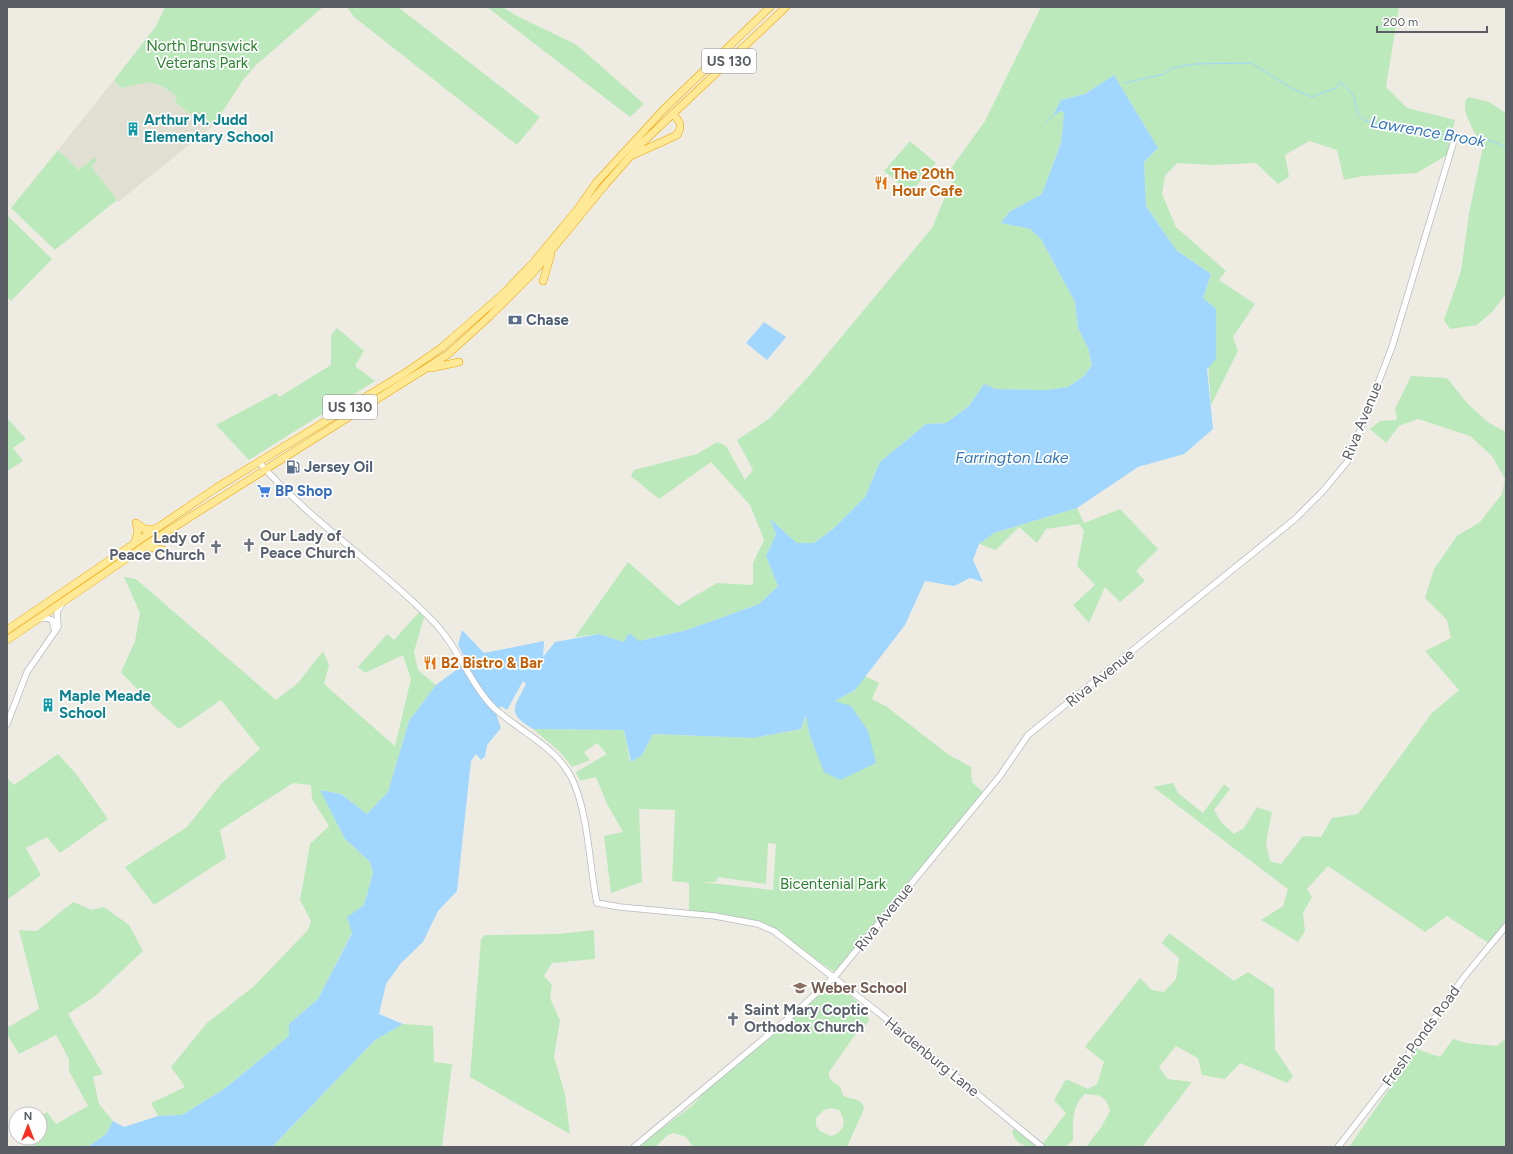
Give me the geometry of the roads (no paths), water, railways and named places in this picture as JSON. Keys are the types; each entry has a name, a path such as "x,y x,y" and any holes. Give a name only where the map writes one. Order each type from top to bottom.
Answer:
{"highway":[{"name":"US 130","path":"7,640 62,604 145,546 265,469 424,371 446,355 468,336 532,274 551,253 580,212 596,183 664,109 770,7"},
{"name":"US 130","path":"7,630 216,488 406,373 441,349 502,295 672,114 786,7"},
{"path":"631,156 677,135 680,128 680,123 672,114"},
{"path":"532,274 539,274 543,281 551,253"},
{"path":"424,371 459,362"},
{"path":"135,543 138,531 136,523 145,529 157,528"},
{"path":"145,546 163,550"}],"street":[{"name":"Riva Avenue","path":"634,1147 797,1011 833,978 1000,776 1028,735 1295,519 1323,491 1347,462 1392,347 1453,144"},
{"path":"259,462 265,469"},
{"name":"Hardenburg Lane","path":"265,469 312,514 431,619 455,648 480,691 493,707 543,745 564,766 573,780 578,792 596,903 620,907 690,913 758,924 786,940 879,1013 1042,1147"},
{"path":"7,724 26,672 56,632 58,624 57,612 62,604"},
{"path":"38,619 46,618 52,620 56,632"},
{"name":"Fresh Ponds Road","path":"1338,1147 1390,1080 1464,977 1506,926"}],"water":[{"name":"Farrington Lake","path":"1114,75 1158,148 1144,162 1146,206 1176,250 1211,274 1203,298 1216,309 1216,359 1207,369 1213,429 1184,454 1138,467 1077,508 994,533 979,544 973,560 983,582 970,578 954,586 925,581 905,625 855,690 835,701 851,706 868,731 876,763 840,780 824,772 809,733 806,715 801,729 753,738 653,734 642,755 631,762 624,730 533,729 524,723 519,719 515,710 518,699 526,684 523,681 507,710 501,706 496,714 501,728 487,745 485,756 481,760 476,754 471,761 457,891 438,911 423,942 401,963 386,984 379,1014 403,1024 375,1040 272,1147 88,1147 106,1134 113,1121 124,1127 158,1116 182,1115 224,1089 289,1036 289,1024 318,999 352,933 347,917 364,905 373,873 370,862 345,839 320,790 341,794 367,814 388,792 409,721 436,685 467,662 458,645 462,630 484,653 544,641 543,657 555,642 599,634 624,642 629,633 639,641 687,630 759,604 778,586 766,556 776,534 770,519 797,543 814,543 833,529 865,497 880,462 926,424 946,423 969,406 984,384 996,389 1047,390 1068,387 1084,376 1092,365 1088,348 1078,328 1075,302 1041,239 1030,229 1001,223 1009,212 1042,194 1061,143 1064,113 1061,111 1053,116 1061,100 1085,94"},
{"path":"764,322 786,337 767,360 746,343"}],"waterway":[{"name":"Lawrence Brook","path":"1124,83 1164,74 1172,68 1194,64 1251,63 1293,89 1312,97 1336,88 1340,82 1353,94 1358,114 1364,120 1380,124 1398,125 1475,141 1486,139 1506,147"},
{"path":"1046,122 1053,116"}],"place":[{"name":"Arthur M. Judd Elementary School","path":"133,129"},
{"name":"The 20th Hour Cafe","path":"881,183"},
{"name":"Chase","path":"515,320"},
{"name":"Jersey Oil","path":"293,467"},
{"name":"BP Shop","path":"264,491"},
{"name":"Our Lady of Peace Church","path":"249,545"},
{"name":"Lady of Peace Church","path":"216,547"},
{"name":"B2 Bistro & Bar","path":"430,663"},
{"name":"Maple Meade School","path":"48,705"},
{"name":"Weber School","path":"800,988"},
{"name":"Saint Mary Coptic Orthodox Church","path":"733,1019"}],"park label":[{"name":"North Brunswick Veterans Park","path":"202,54"},
{"name":"Bicentenial Park","path":"833,884"}]}
